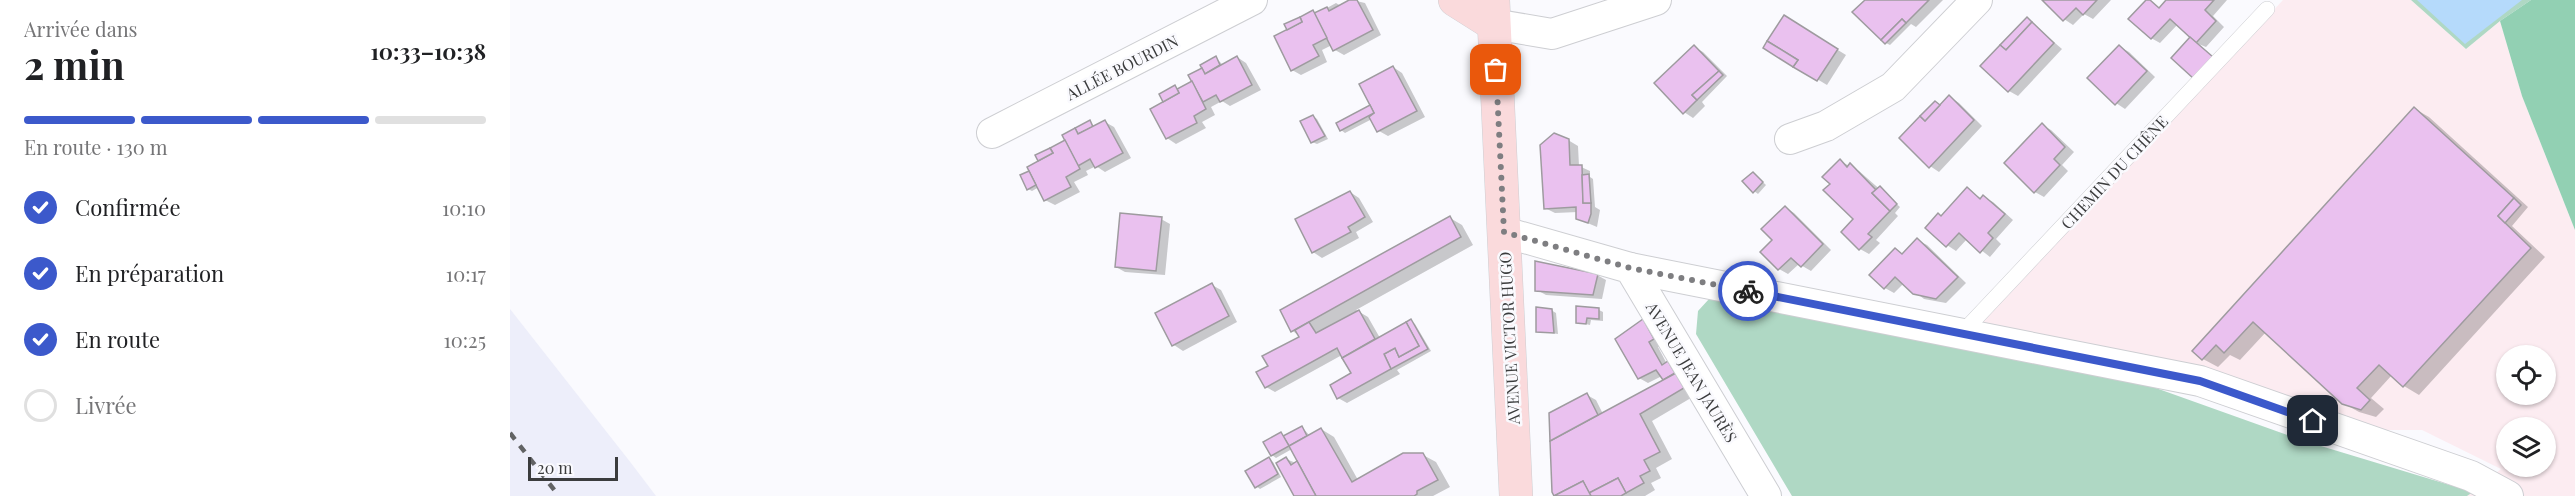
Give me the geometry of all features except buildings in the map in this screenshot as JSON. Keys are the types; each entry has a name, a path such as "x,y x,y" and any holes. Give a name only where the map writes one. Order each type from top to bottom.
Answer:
{"street":[{"name":"ALLÉE BOURDIN","path":"992,134 1252,0"},
{"path":"1455,0 1552,34 1656,0"},
{"path":"1790,139 1826,126 1893,87 1977,0"},
{"name":"AVENUE VICTOR HUGO","path":"1493,12 1516,496"},
{"path":"1504,232 1630,268 2200,381 2471,476 2508,496"},
{"name":"AVENUE JEAN JAURÈS","path":"1630,268 1766,496"}],"lane":[{"name":"CHEMIN DU CHÊNE","path":"1961,334 2267,9"}],"shaded area":[{"path":"2283,0 2411,0 2466,49 2500,21 2522,96 2575,230 2575,496 2467,496 2496,473 2496,477 2556,477 2556,417 2496,417 2496,467 2422,430 2386,430 1977,328"},
{"path":"510,309 631,463 656,496 510,496"}],"green space":[{"path":"2411,0 2531,0 2500,21 2466,49"},
{"path":"2531,0 2575,0 2575,230 2522,96 2500,21"},
{"path":"1709,299 1740,302 2153,387 2301,440 2473,492 2467,496 1792,496 1696,334 1698,311"}],"water":[{"path":"2417,0 2522,0 2465,44"}],"railway":[{"path":"510,433 559,496"}],"way so far":[{"path":"1496,70 1504,232 1630,268 1748,291"}],"route":[{"path":"1748,291 2200,381 2313,421"}]}
